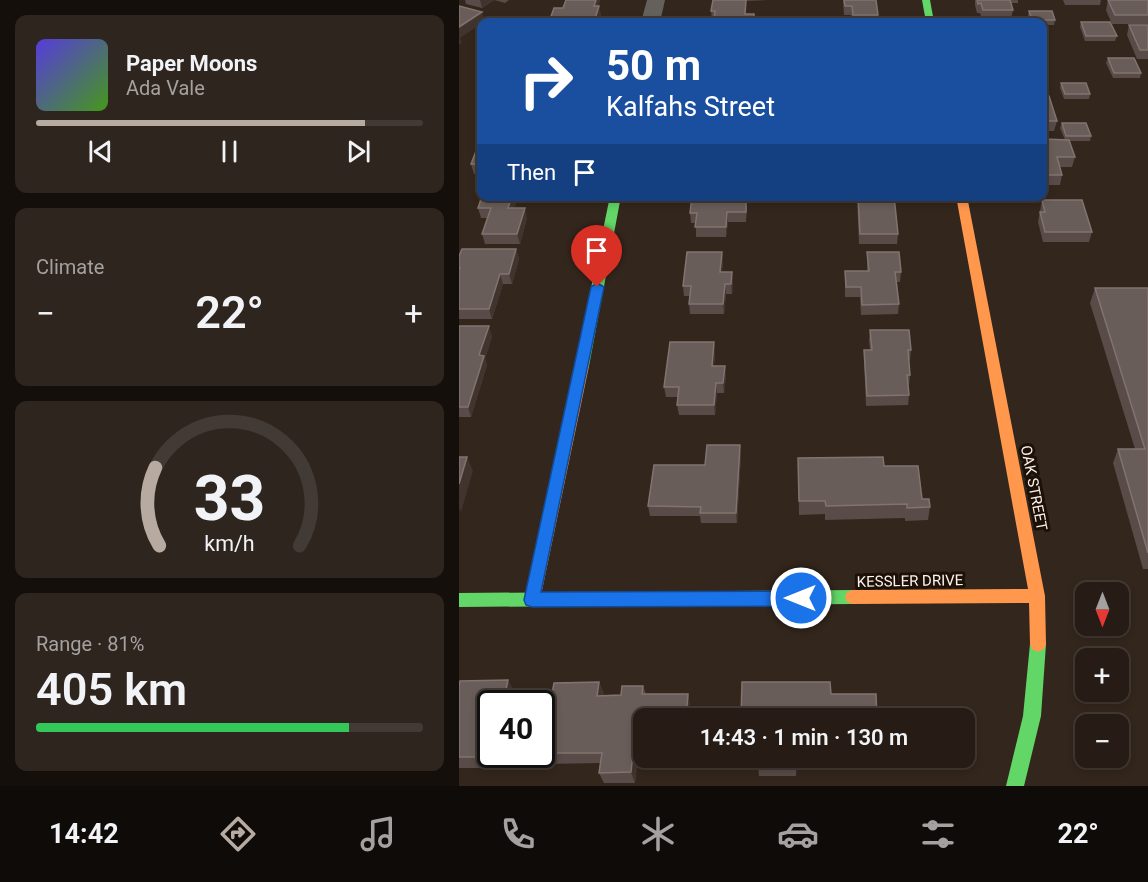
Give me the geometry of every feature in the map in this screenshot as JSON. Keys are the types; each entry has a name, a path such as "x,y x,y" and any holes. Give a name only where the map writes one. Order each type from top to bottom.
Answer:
{"street":[{"path":"652,18 656,0"},
{"path":"926,0 929,18"},
{"path":"532,600 615,201"},
{"name":"OAK STREET","path":"962,201 1037,596 1040,633 1036,698 1027,747 1015,786"},
{"name":"KESSLER DRIVE","path":"459,600 1037,596"}],"building":[{"path":"566,0 596,0 594,6 599,6 595,18 550,18 554,8 563,8"},
{"path":"713,0 746,0 745,14 754,14 754,18 714,18 715,11 711,11"},
{"path":"844,0 876,0 878,15 853,15 852,6 845,6"},
{"path":"977,0 1010,0 1013,10 983,10 981,3 978,4"},
{"path":"1108,0 1148,0 1148,15 1115,15"},
{"path":"459,6 482,12 459,27"},
{"path":"1029,11 1052,11 1055,20 1047,20 1047,18 1031,18"},
{"path":"1081,22 1110,22 1117,36 1086,36"},
{"path":"1129,25 1148,25 1148,50 1140,50"},
{"path":"1108,58 1134,58 1141,73 1114,73"},
{"path":"1061,83 1086,83 1090,94 1065,94"},
{"path":"1047,96 1049,96 1057,121 1047,121"},
{"path":"1062,123 1086,123 1091,136 1066,136"},
{"path":"1047,139 1069,140 1075,157 1057,157 1062,175 1047,175"},
{"path":"477,149 477,164 471,164"},
{"path":"1082,200 1092,232 1045,232 1040,212 1045,212 1042,201"},
{"path":"480,201 510,201 508,208 525,208 517,234 482,234 491,208 478,208"},
{"path":"691,201 746,201 746,212 727,212 726,227 695,227 697,213 690,213"},
{"path":"858,201 895,201 898,234 860,234"},
{"path":"462,249 516,249 509,274 500,274 489,309 459,309 459,256"},
{"path":"687,252 722,252 720,272 732,272 731,284 725,284 723,304 689,304 691,286 683,286"},
{"path":"867,252 899,252 901,272 895,272 899,304 862,305 861,287 846,287 845,271 869,271"},
{"path":"1095,288 1148,288 1148,553 1118,449 1145,449"},
{"path":"459,326 489,326 479,355 484,356 468,407 459,407"},
{"path":"870,330 909,330 910,375 907,375 909,395 867,396 864,350 872,350"},
{"path":"670,342 714,342 712,366 725,366 723,383 716,383 714,405 677,405 679,387 664,387"},
{"path":"707,445 740,445 736,513 700,513 701,507 648,506 654,465 705,465"},
{"path":"459,457 467,457 459,484"},
{"path":"883,457 884,466 918,466 922,499 929,499 930,507 907,508 907,504 826,506 825,501 799,501 798,458"},
{"path":"508,680 506,690 477,690 477,757 459,757 460,681"},
{"path":"599,682 597,696 621,695 622,686 643,686 642,694 688,694 687,708 633,708 631,772 599,773 602,753 555,753 554,683"},
{"path":"742,682 830,682 831,694 876,694 877,708 741,708"}],"traffic: fast":[{"path":"926,0 929,18"},
{"path":"582,366 615,201"},
{"path":"459,600 853,597"},
{"path":"1015,786 1032,716 1038,644"}],"traffic: slow":[{"path":"962,201 1037,596 1038,644"},
{"path":"532,600 582,366"},
{"path":"853,597 1037,596"}],"route":[{"path":"597,287 532,600 801,598"}]}
